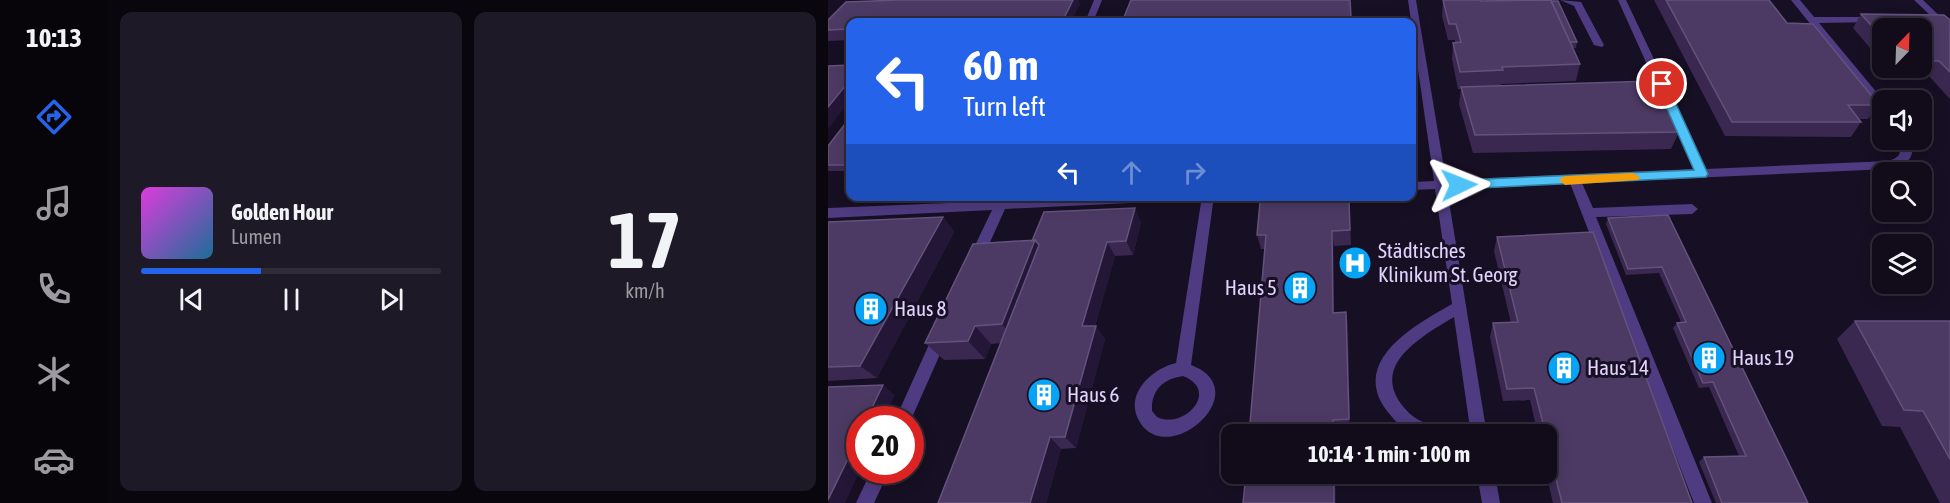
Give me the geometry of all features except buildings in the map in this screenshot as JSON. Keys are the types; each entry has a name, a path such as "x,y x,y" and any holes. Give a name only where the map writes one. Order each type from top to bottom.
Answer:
{"lane":[{"path":"1091,18 1098,0"},
{"path":"1412,0 1413,18"},
{"path":"1564,0 1578,4 1599,45"},
{"path":"1622,0 1702,174"},
{"path":"1795,0 1872,94"},
{"path":"1918,0 1950,31"},
{"path":"1810,20 1872,19"},
{"path":"1932,19 1938,19"},
{"path":"1416,55 1440,185 1457,308 1477,424"},
{"path":"1650,85 1662,84"},
{"path":"1416,186 1888,165 1902,161 1907,154 1907,150"},
{"path":"1575,180 1703,503"},
{"path":"828,213 1002,201 970,270"},
{"path":"1183,369 1207,201"},
{"path":"1588,213 1692,209"},
{"path":"1413,424 1403,418 1386,397 1382,379 1386,363 1397,348 1423,328 1457,308"},
{"path":"909,406 946,323"},
{"path":"865,503 873,484"},
{"path":"1487,484 1491,503"}],"slow traffic":[{"path":"1565,180 1633,177"}],"place":[{"name":"Städtisches Klinikum St. Georg","path":"1355,263"},
{"name":"Haus 5","path":"1300,288"},
{"name":"Haus 8","path":"871,309"},
{"name":"Haus 19","path":"1709,358"},
{"name":"Haus 14","path":"1564,368"},
{"name":"Haus 6","path":"1044,395"}],"route":[{"path":"1459,185 1702,174 1662,84"}]}
